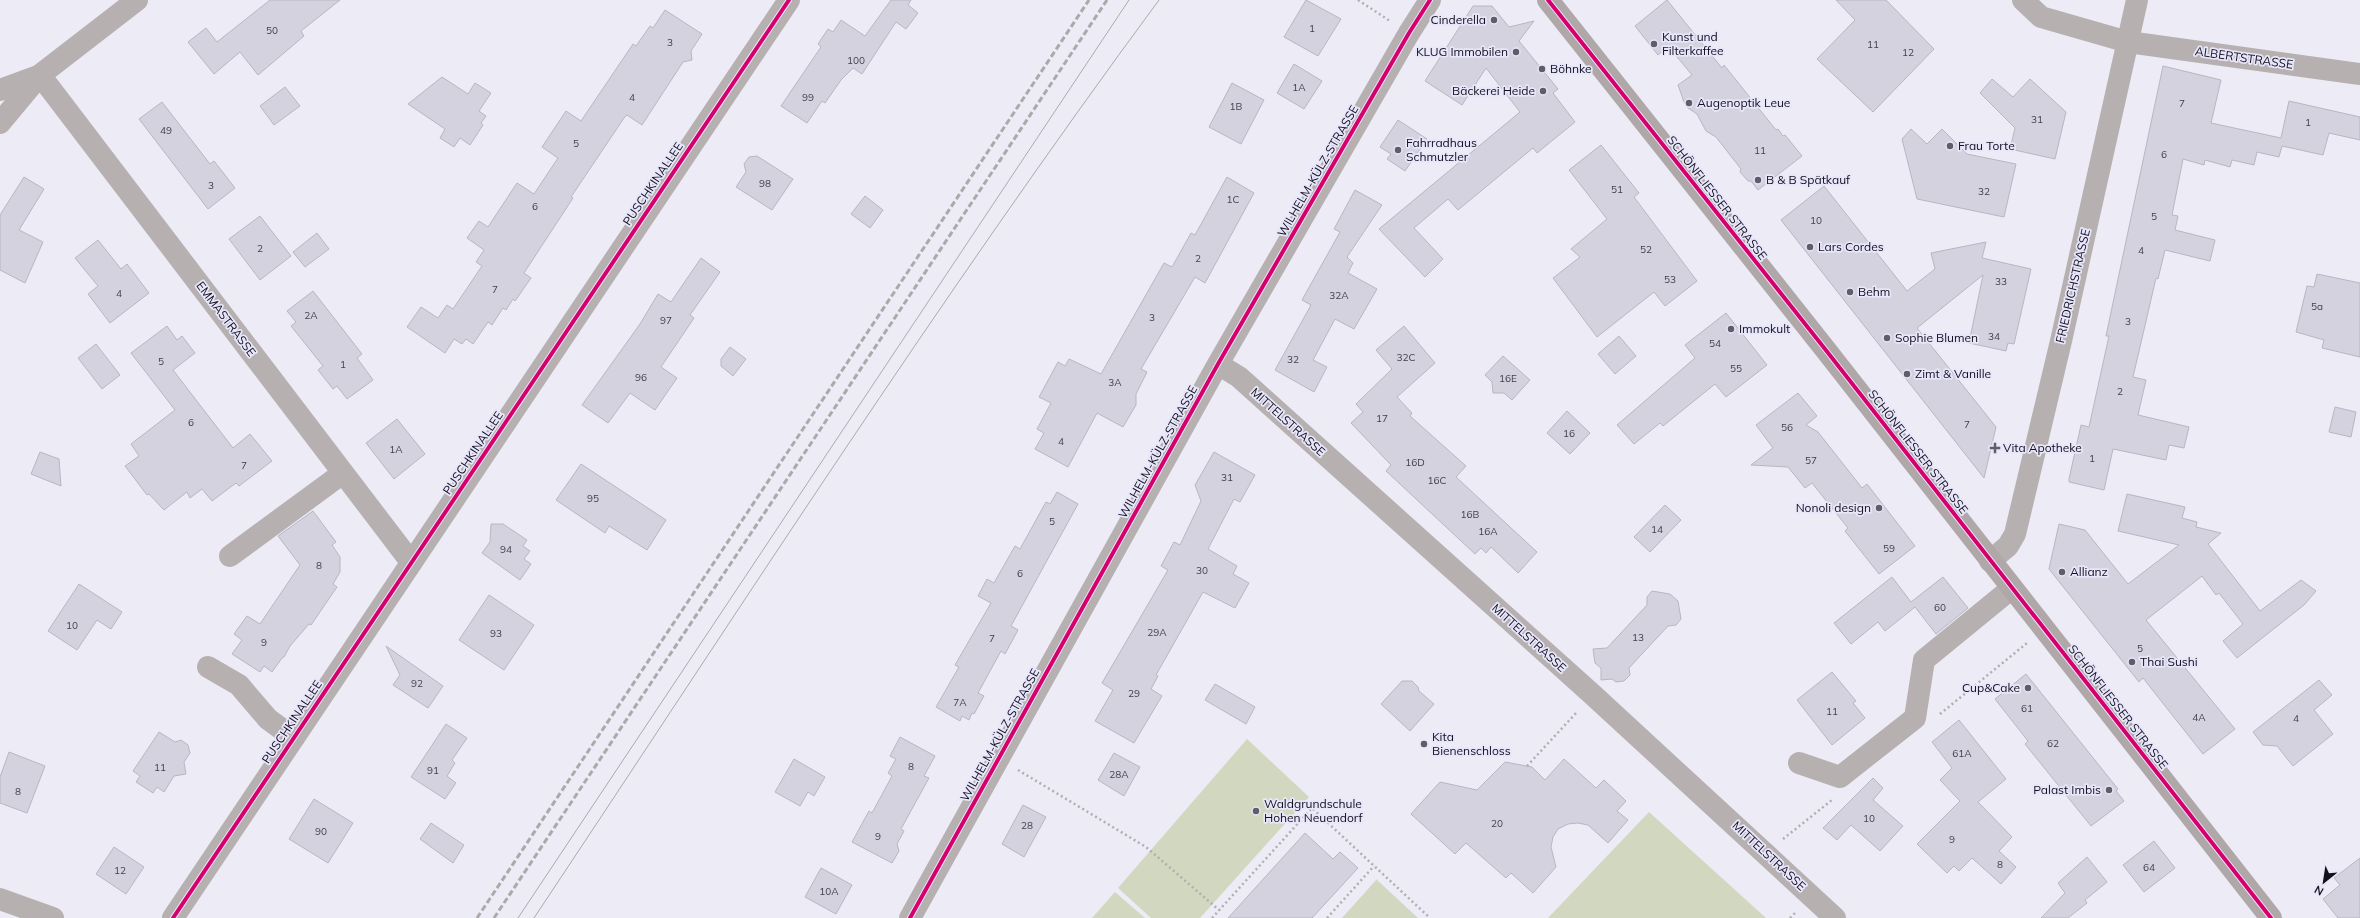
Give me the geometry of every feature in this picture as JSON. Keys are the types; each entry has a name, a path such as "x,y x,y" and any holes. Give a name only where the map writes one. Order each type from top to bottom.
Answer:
{"main road":[{"name":"SCHÖNFLIESSER STRASSE","path":"1548,0 2271,918"}],"street":[{"path":"0,104 137,0"},
{"name":"PUSCHKINALLEE","path":"173,918 789,0"},
{"name":"WILHELM-KÜLZ-STRASSE","path":"910,918 1218,364 1409,33 1430,0"},
{"name":"ALBERTSTRASSE","path":"2023,0 2041,18 2128,42 2360,74"},
{"name":"FRIEDRICHSTRASSE","path":"1990,561 2008,546 2015,534 2137,0"},
{"path":"0,90 40,75"},
{"path":"0,123 40,75"},
{"name":"EMMASTRASSE","path":"40,75 411,562"},
{"name":"MITTELSTRASSE","path":"1218,364 1239,377 1593,695 1835,918"},
{"path":"230,556 343,473"},
{"path":"1799,763 1840,777 1915,718 1924,660 2012,588"},
{"path":"208,667 239,685 268,719 294,738"},
{"path":"0,899 53,918"}],"path":[{"path":"1358,0 1409,33"},
{"path":"1527,766 1593,695"},
{"path":"998,759 1146,847 1219,910"},
{"path":"1212,918 1312,808 1430,918"},
{"path":"1327,918 1374,866"}],"green space":[{"path":"1247,739 1309,797 1200,918 1151,918 1118,888"},
{"path":"1649,812 1766,918 1548,918"},
{"path":"1377,880 1418,918 1342,918"},
{"path":"1115,892 1145,918 1092,918"}],"building":[{"path":"270,0 340,0 301,31 304,36 258,75 240,52 214,74 188,42 206,28 217,42"},
{"path":"891,0 911,0 908,5 918,13 906,29 896,22 862,74 853,68 841,80 825,103 822,101 807,123 781,106 821,47 818,44 828,29 833,32 841,20 865,36"},
{"path":"1306,0 1341,19 1318,56 1284,37"},
{"path":"1667,0 1722,68 1724,65 1776,130 1778,129 1783,136 1785,135 1802,156 1758,190 1751,181 1748,181 1740,172 1741,169 1716,137 1706,131 1697,114 1688,108 1684,102 1678,85 1692,75 1668,46 1658,55 1635,26"},
{"path":"1836,0 1886,0 1934,49 1873,112 1817,59 1855,20"},
{"path":"1473,6 1492,6 1509,27 1534,21 1519,41 1558,89 1553,93 1575,122 1537,153 1533,148 1458,210 1448,199 1414,228 1443,259 1425,277 1379,229 1520,112 1486,68 1462,105 1425,81"},
{"path":"665,10 702,34 691,51 692,60 683,62 642,125 627,115 624,118 571,197 573,198 524,273 531,278 515,301 513,299 506,310 503,308 492,325 488,322 473,344 466,339 462,344 454,339 445,353 407,327 421,307 438,318 447,305 453,309 482,266 476,262 484,250 467,238 479,221 488,227 517,183 534,194 558,158 542,147 566,111 581,121 633,44 636,46 650,26 653,28"},
{"path":"1294,64 1322,81 1304,109 1277,93"},
{"path":"2163,66 2221,80 2211,123 2281,138 2289,101 2360,117 2360,140 2329,133 2323,155 2282,146 2279,157 2257,152 2254,165 2232,160 2230,167 2205,160 2204,165 2183,159 2172,215 2178,216 2175,230 2215,240 2210,261 2165,250 2158,279 2156,278 2133,377 2146,380 2138,415 2189,427 2184,448 2169,445 2166,460 2113,449 2104,490 2069,482 2069,479 2081,425 2089,427 2109,336 2106,336"},
{"path":"442,77 468,94 475,83 491,93 479,111 486,116 481,123 483,125 470,145 460,138 454,147 440,138 445,129 408,104"},
{"path":"1992,79 2013,97 2030,79 2066,112 2055,159 2010,149 2015,128 1980,93"},
{"path":"1232,83 1264,100 1241,144 1209,127"},
{"path":"285,87 300,106 274,125 260,106"},
{"path":"162,102 210,164 214,161 235,188 208,209 139,119"},
{"path":"1398,120 1427,139 1405,171 1387,159 1391,154 1380,147"},
{"path":"1911,129 1927,144 1942,129 1967,154 2016,164 2004,217 1917,199 1902,139"},
{"path":"1601,145 1639,193 1634,197 1697,281 1665,306 1654,292 1597,337 1553,278 1580,257 1571,249 1607,219 1569,170"},
{"path":"757,156 793,179 772,210 736,187 746,172 744,164 749,157"},
{"path":"24,177 44,189 19,230 43,242 25,283 0,270 0,215"},
{"path":"1227,177 1254,193 1205,283 1195,277 1141,369 1147,372 1136,394 1136,405 1123,427 1097,413 1068,467 1035,449 1044,433 1037,429 1051,403 1039,397 1058,362 1065,366 1069,359 1101,374 1164,263 1172,267 1191,233 1195,235"},
{"path":"1824,186 1907,291 1935,269 1931,253 1986,242 1982,258 2031,269 2014,344 2008,343 2006,351 1969,343 1983,275 1917,328 1996,427 1984,478 1781,220"},
{"path":"1355,190 1382,205 1347,257 1353,263 1348,273 1377,289 1354,329 1335,319 1313,360 1327,367 1314,392 1275,370 1311,305 1302,300 1340,232 1334,229"},
{"path":"865,196 883,210 870,228 851,214"},
{"path":"260,216 291,256 260,280 229,239"},
{"path":"317,233 329,249 305,267 293,252"},
{"path":"98,240 121,269 127,264 149,293 110,323 88,294 98,286 75,258"},
{"path":"701,258 720,272 690,315 694,318 661,367 677,378 655,410 630,393 608,423 582,405 640,324 658,294 671,302"},
{"path":"2317,274 2360,283 2360,357 2322,348 2324,340 2296,332 2307,286 2314,287"},
{"path":"313,291 362,354 357,358 373,380 347,399 337,386 333,389 318,370 323,366 291,326 296,322 287,311"},
{"path":"1726,313 1767,365 1726,397 1715,384 1663,426 1660,423 1634,444 1617,425 1695,358 1685,345"},
{"path":"167,326 177,340 182,336 195,353 173,370 233,448 250,434 272,461 239,486 236,483 212,501 202,489 190,498 187,492 164,510 149,494 147,495 125,466 139,456 131,444 175,410 131,353"},
{"path":"1404,326 1435,363 1397,397 1412,413 1410,416 1466,466 1456,477 1537,552 1518,573 1491,547 1486,553 1481,548 1475,554 1386,471 1391,465 1351,423 1363,412 1356,404 1392,369 1376,350"},
{"path":"1619,336 1636,356 1615,374 1598,354"},
{"path":"96,344 120,375 102,389 78,358"},
{"path":"730,347 746,359 733,376 721,366 721,359"},
{"path":"1503,356 1530,380 1512,400 1504,393 1493,393 1492,382 1485,375"},
{"path":"1798,393 1817,416 1806,425 1818,432 1862,488 1867,484 1915,546 1879,574 1845,531 1848,528 1812,483 1805,488 1788,467 1751,465 1773,448 1756,425"},
{"path":"2335,407 2356,412 2351,437 2329,432"},
{"path":"1567,411 1590,433 1570,454 1547,433"},
{"path":"397,419 425,454 394,479 366,443"},
{"path":"40,452 59,459 61,486 31,474"},
{"path":"1214,452 1255,475 1240,502 1234,499 1208,549 1237,566 1233,574 1249,583 1235,608 1203,592 1156,675 1158,676 1151,689 1162,696 1134,743 1095,721 1113,690 1102,683 1168,570 1161,566 1174,542 1180,545 1201,501 1195,485"},
{"path":"581,464 666,520 647,550 609,526 605,533 556,500"},
{"path":"1057,492 1078,504 1011,626 1018,630 1005,654 1001,651 978,693 984,696 969,720 962,716 960,721 936,707 959,667 955,665 991,603 978,596 987,579 994,583 1015,546 1020,549 1046,502 1050,504"},
{"path":"2127,494 2185,507 2182,518 2197,522 2196,527 2221,533 2208,544 2260,611 2301,580 2316,591 2304,605 2237,658 2223,641 2243,624 2219,593 2216,595 2202,576 2146,620 2235,729 2203,754 2143,678 2139,682 2049,569 2059,524 2085,530 2128,584 2179,545 2118,531"},
{"path":"1665,505 1681,520 1650,552 1634,537"},
{"path":"313,511 336,542 332,545 340,557 340,572 333,584 337,587 311,625 309,624 290,646 284,657 272,672 264,666 260,672 232,654 242,640 234,634 247,616 260,624 300,565 278,536"},
{"path":"491,524 503,524 527,540 523,546 530,551 524,559 531,564 520,580 482,553 490,542"},
{"path":"1892,577 1911,602 1943,577 1968,608 1936,634 1915,607 1885,631 1878,622 1851,644 1834,623"},
{"path":"79,584 122,612 111,629 97,620 77,650 48,631"},
{"path":"1652,591 1670,594 1678,601 1681,619 1676,625 1668,626 1629,668 1630,675 1624,681 1616,682 1612,679 1601,680 1601,668 1595,663 1593,649 1607,648 1647,605 1647,597"},
{"path":"489,595 534,625 504,670 459,640"},
{"path":"386,646 443,686 428,708 393,685 400,675"},
{"path":"1832,672 1856,701 1853,703 1865,718 1832,745 1797,700"},
{"path":"2026,674 2118,789 2116,791 2124,801 2091,826 2025,744 2028,741 1995,699"},
{"path":"2319,680 2332,695 2314,710 2333,734 2293,766 2277,746 2263,745 2253,732"},
{"path":"1402,681 1412,681 1418,687 1419,691 1434,704 1410,731 1381,704"},
{"path":"1215,684 1255,707 1246,724 1205,700"},
{"path":"1959,720 2006,779 1978,802 2012,837 1999,851 2016,867 2001,884 1972,858 1959,871 1954,866 1947,873 1917,844 1960,801 1940,780 1952,768 1932,742"},
{"path":"446,724 467,738 452,760 455,763 447,776 456,783 445,799 411,777"},
{"path":"159,732 175,742 181,740 188,745 190,753 184,762 186,774 174,776 164,792 157,787 153,793 136,782 140,776 133,771"},
{"path":"900,737 935,756 924,776 929,778 901,829 904,831 897,844 899,851 892,863 852,842 869,811 872,813 892,776 888,773 896,759 890,756"},
{"path":"9,752 45,766 27,813 0,803 0,777"},
{"path":"1114,753 1140,767 1124,796 1098,780"},
{"path":"794,759 825,777 814,796 808,792 800,806 775,792"},
{"path":"1564,759 1596,788 1604,780 1626,801 1617,811 1628,820 1608,843 1588,825 1578,823 1568,824 1558,829 1553,837 1551,847 1556,867 1533,893 1511,873 1506,878 1466,843 1455,854 1411,814 1440,782 1477,790 1505,762 1532,767 1545,780"},
{"path":"1873,778 1883,788 1873,800 1903,826 1880,851 1851,825 1837,840 1823,828"},
{"path":"314,799 353,823 328,863 289,839"},
{"path":"1023,805 1046,817 1024,857 1002,844"},
{"path":"431,823 464,845 453,863 420,839"},
{"path":"1305,833 1333,859 1340,852 1358,868 1312,918 1228,918"},
{"path":"2154,841 2175,868 2144,892 2123,865"},
{"path":"114,847 144,867 126,894 96,874"},
{"path":"2087,857 2107,882 2085,900 2087,903 2068,918 2041,918 2065,893 2058,883"},
{"path":"2360,858 2360,918 2338,918 2323,899 2340,885 2334,878"},
{"path":"821,868 852,885 836,914 805,897"}],"tram line":[{"path":"518,918 1129,0"},
{"path":"534,918 919,340 1077,112 1159,0"}],"railway":[{"path":"477,918 1089,0"},
{"path":"494,918 1107,0"}],"cycle path":[{"path":"173,918 789,0"},
{"path":"910,918 1218,364 1409,33 1430,0"},
{"path":"1548,0 1825,349 2271,918"}],"place":[{"name":"Cinderella","path":"1494,20"},
{"name":"Kunst und Filterkaffee","path":"1654,44"},
{"name":"KLUG Immobilen","path":"1516,52"},
{"name":"Böhnke","path":"1542,69"},
{"name":"Bäckerei Heide","path":"1543,91"},
{"name":"Augenoptik Leue","path":"1689,103"},
{"name":"Frau Torte","path":"1950,146"},
{"name":"Fahrradhaus Schmutzler","path":"1398,150"},
{"name":"B & B Spätkauf","path":"1758,180"},
{"name":"Lars Cordes","path":"1810,247"},
{"name":"Behm","path":"1850,292"},
{"name":"Immokult","path":"1731,329"},
{"name":"Sophie Blumen","path":"1887,338"},
{"name":"Zimt & Vanille","path":"1907,374"},
{"name":"Vita Apotheke","path":"1995,448"},
{"name":"Nonoli design","path":"1879,508"},
{"name":"Allianz","path":"2062,572"},
{"name":"Thai Sushi","path":"2132,662"},
{"name":"Cup&Cake","path":"2028,688"},
{"name":"Kita Bienenschloss","path":"1424,744"},
{"name":"Palast Imbis","path":"2109,790"},
{"name":"Waldgrundschule Hohen Neuendorf","path":"1256,811"}]}
